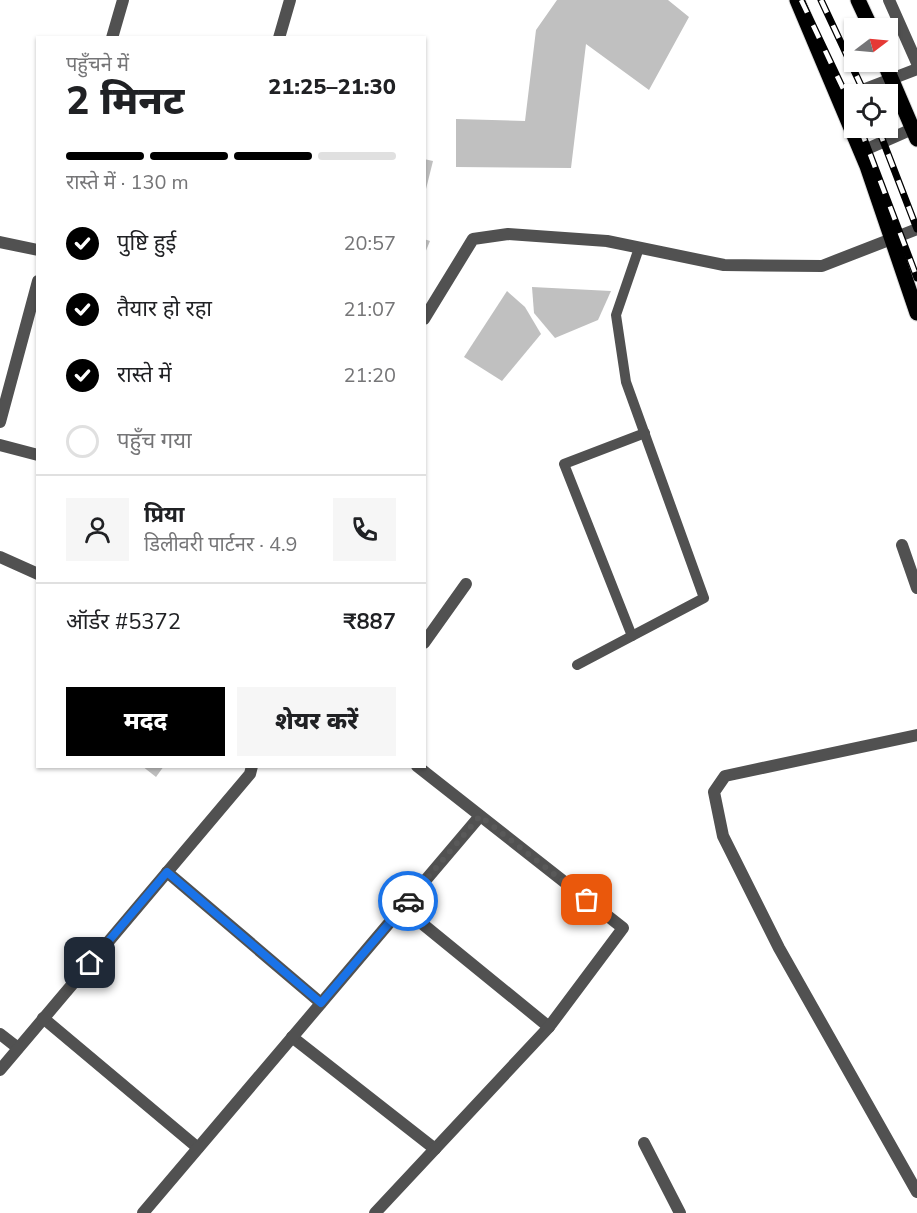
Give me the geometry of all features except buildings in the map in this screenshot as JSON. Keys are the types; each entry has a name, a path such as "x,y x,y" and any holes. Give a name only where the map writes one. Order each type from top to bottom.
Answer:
{"main road":[{"path":"797,0 860,152 917,313"},
{"path":"858,0 866,18"},
{"path":"889,72 916,132"}],"street":[{"path":"113,36 123,0"},
{"path":"280,36 290,0"},
{"path":"889,0 917,63"},
{"path":"839,99 891,77 917,69"},
{"path":"860,152 916,132"},
{"path":"426,316 473,239 508,234 607,241 724,265 822,266 917,229"},
{"path":"0,243 36,250"},
{"path":"0,422 36,288"},
{"path":"0,445 36,454"},
{"path":"902,545 917,588"},
{"path":"0,557 36,573"},
{"path":"426,640 466,584"},
{"path":"917,735 724,776 714,792 723,836 779,948 917,1192"},
{"path":"0,1070 250,774 252,768"},
{"path":"375,1213 549,1027 623,928 420,768"},
{"path":"143,1213 480,816"},
{"path":"167,872 321,1003"},
{"path":"403,908 549,1027"},
{"path":"43,1018 198,1148"},
{"path":"0,1034 18,1048"},
{"path":"292,1038 435,1149"},
{"path":"644,1143 680,1213"}],"lane":[{"path":"577,665 704,598 626,382 616,315 639,248"},
{"path":"632,636 564,464 645,433"}],"railway":[{"path":"801,0 844,91"},
{"path":"821,0 860,84"},
{"path":"864,138 917,278"},
{"path":"882,138 917,229"}],"way so far":[{"path":"408,901 480,816 587,900"}],"route":[{"path":"90,963 167,872 321,1003 408,901"}]}
